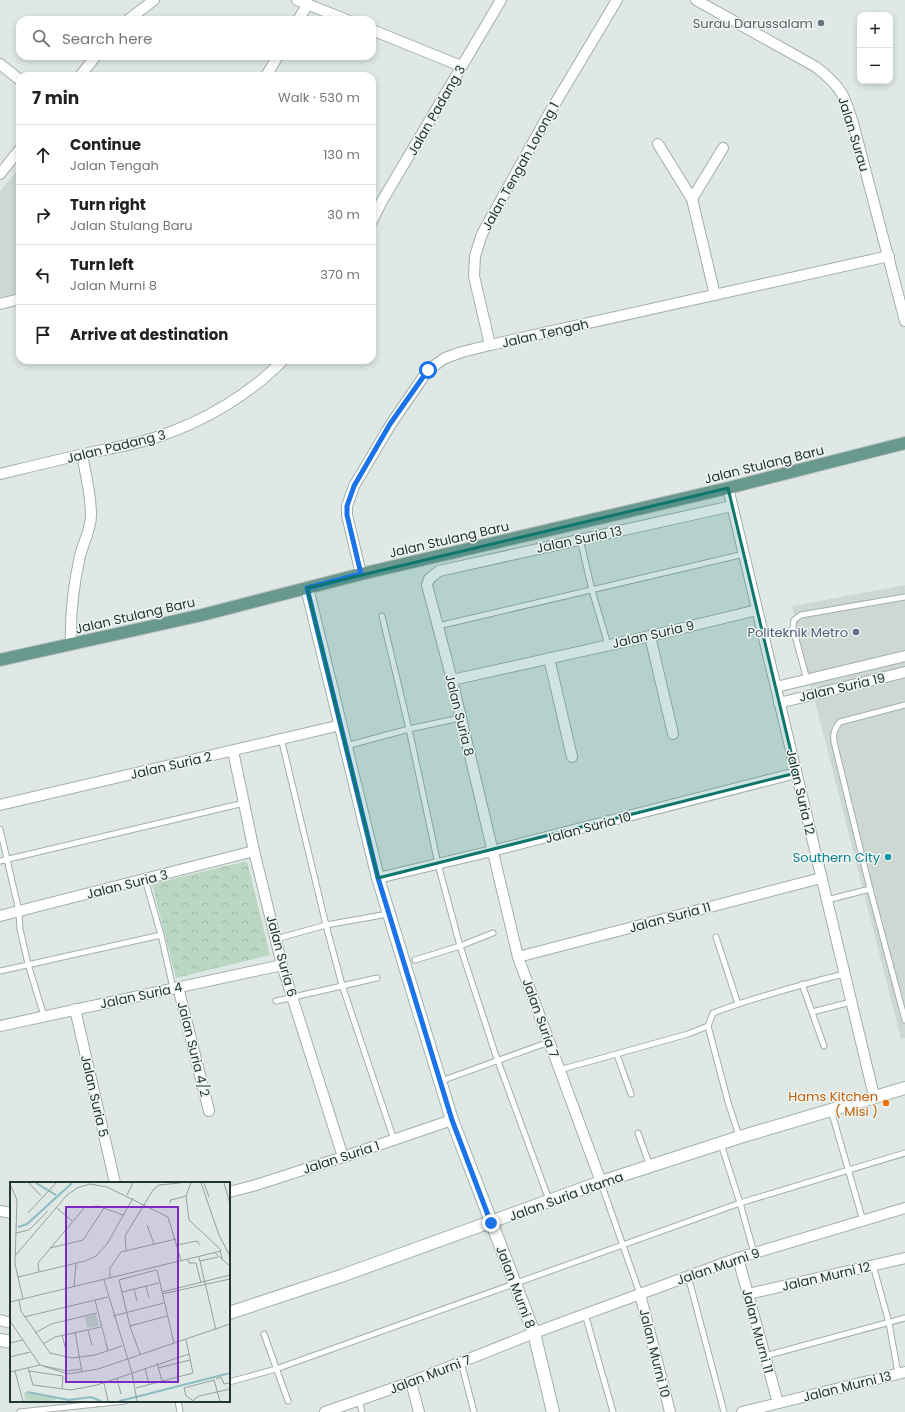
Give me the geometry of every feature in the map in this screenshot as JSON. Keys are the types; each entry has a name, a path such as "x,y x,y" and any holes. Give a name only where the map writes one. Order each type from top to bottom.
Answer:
{"main road":[{"name":"Jalan Stulang Baru","path":"0,660 202,615 361,574 728,488 905,442"}],"street":[{"path":"133,16 154,0"},
{"path":"297,0 337,16"},
{"name":"Jalan Padang 3","path":"376,213 501,0"},
{"name":"Jalan Tengah Lorong 1","path":"490,345 474,276 475,256 482,234 550,112 617,0"},
{"name":"Jalan Surau","path":"696,0 816,67 828,76 839,88 848,105 903,307 905,321"},
{"path":"300,16 308,4"},
{"path":"376,32 462,66"},
{"path":"83,72 93,60"},
{"path":"268,72 276,60"},
{"path":"0,64 16,77"},
{"path":"658,144 692,199 715,295"},
{"path":"692,199 723,148"},
{"path":"0,174 16,154"},
{"name":"Jalan Tengah","path":"361,574 347,515 347,506 354,486 390,424 428,370 445,358 490,345 889,256"},
{"path":"0,304 16,300"},
{"name":"Jalan Padang 3","path":"0,474 159,437 182,428 247,392 279,364"},
{"path":"70,644 70,616 75,578 90,526 91,516 90,495 82,455"},
{"name":"Jalan Suria 12","path":"728,488 874,1096"},
{"name":"Jalan Suria 13","path":"429,579 439,571 732,506"},
{"name":"Jalan Suria 8","path":"429,579 428,591 452,680 492,851"},
{"name":"Jalan Murni 8","path":"307,588 378,878 452,1120 534,1333 553,1412"},
{"name":"Jalan Suria 9","path":"452,680 650,636 757,610"},
{"path":"650,636 673,734"},
{"path":"776,687 905,656"},
{"path":"549,658 572,757"},
{"name":"Jalan Suria 19","path":"780,702 905,672"},
{"name":"Jalan Suria 2","path":"0,805 341,725"},
{"name":"Jalan Suria 6","path":"233,751 254,851 282,964 343,1157"},
{"name":"Jalan Suria 10","path":"378,878 492,851 796,773"},
{"name":"Jalan Suria 3","path":"0,916 254,851"},
{"name":"Jalan Suria 7","path":"492,851 518,958 601,1182"},
{"name":"Jalan Suria 11","path":"518,958 821,878"},
{"name":"Jalan Suria 4","path":"0,1026 282,964"},
{"name":"Jalan Suria 4/2","path":"176,988 209,1111"},
{"name":"Jalan Suria 5","path":"75,1009 115,1182"},
{"name":"Jalan Suria Utama","path":"230,1313 341,1276 601,1182 740,1137 905,1088"},
{"name":"Jalan Suria 1","path":"230,1192 343,1157 452,1120"},
{"name":"Jalan Murni 9","path":"534,1333 738,1258 905,1208"},
{"path":"0,1212 10,1214"},
{"name":"Jalan Murni 11","path":"738,1258 778,1403"},
{"name":"Jalan Murni 12","path":"748,1294 905,1258"},
{"name":"Jalan Murni 10","path":"640,1294 670,1412"},
{"path":"0,1320 10,1323"},
{"name":"Jalan Murni 7","path":"325,1412 411,1382 534,1333"},
{"path":"0,1340 10,1342"},
{"name":"Jalan Murni 13","path":"742,1412 902,1373"},
{"path":"411,1382 419,1412"}],"lane":[{"path":"580,539 592,590 608,645"},
{"path":"438,626 744,554"},
{"path":"807,680 793,628 794,620 797,617 801,615 905,597"},
{"path":"382,616 409,729 438,864 460,946 497,1060 549,1200"},
{"path":"905,705 840,722 835,728 833,735 870,889 905,1020"},
{"path":"346,746 409,729 460,718"},
{"path":"282,738 326,926 342,985 394,1140"},
{"path":"0,861 244,803"},
{"path":"0,829 19,911 20,929 28,964 44,1017"},
{"path":"145,879 176,988"},
{"path":"828,900 870,889"},
{"path":"276,939 326,926 389,914"},
{"path":"415,960 460,946 493,933"},
{"path":"0,971 161,935"},
{"path":"716,937 738,1004"},
{"path":"740,1137 728,1102 708,1026 713,1013 802,984 844,974"},
{"path":"276,1001 376,978"},
{"path":"802,984 824,1046"},
{"path":"812,1012 851,1002"},
{"path":"559,1070 617,1055 688,1034 708,1026"},
{"path":"440,1081 549,1042"},
{"path":"617,1055 631,1094"},
{"path":"831,1109 864,1220"},
{"path":"638,1133 650,1166"},
{"path":"721,1143 754,1254"},
{"path":"230,1382 276,1370 740,1203 905,1153"},
{"path":"601,1182 640,1294"},
{"path":"873,1265 902,1373"},
{"path":"688,1276 724,1412"},
{"path":"585,1314 613,1412"},
{"path":"765,1356 905,1318"},
{"path":"264,1334 288,1401"},
{"path":"461,1362 474,1412"},
{"path":"358,1400 362,1412"},
{"path":"20,1412 115,1402"},
{"path":"178,1402 180,1412"}],"highlighted area":[{"path":"728,488 796,773 378,878 307,588"}],"shaded area":[{"path":"16,172 16,294 0,297 0,191"},
{"path":"905,585 905,1038 901,1039 792,606"}],"green space":[{"path":"247,861 270,955 176,978 152,884"}],"place":[{"name":"Surau Darussalam","path":"821,23"},
{"name":"Politeknik Metro","path":"856,632"},
{"name":"Southern City","path":"888,857"},
{"name":"Hams Kitchen ( Misi )","path":"886,1103"}],"route":[{"path":"428,370 390,424 354,486 347,506 347,515 361,574 307,588 378,878 452,1120 491,1223"}]}
